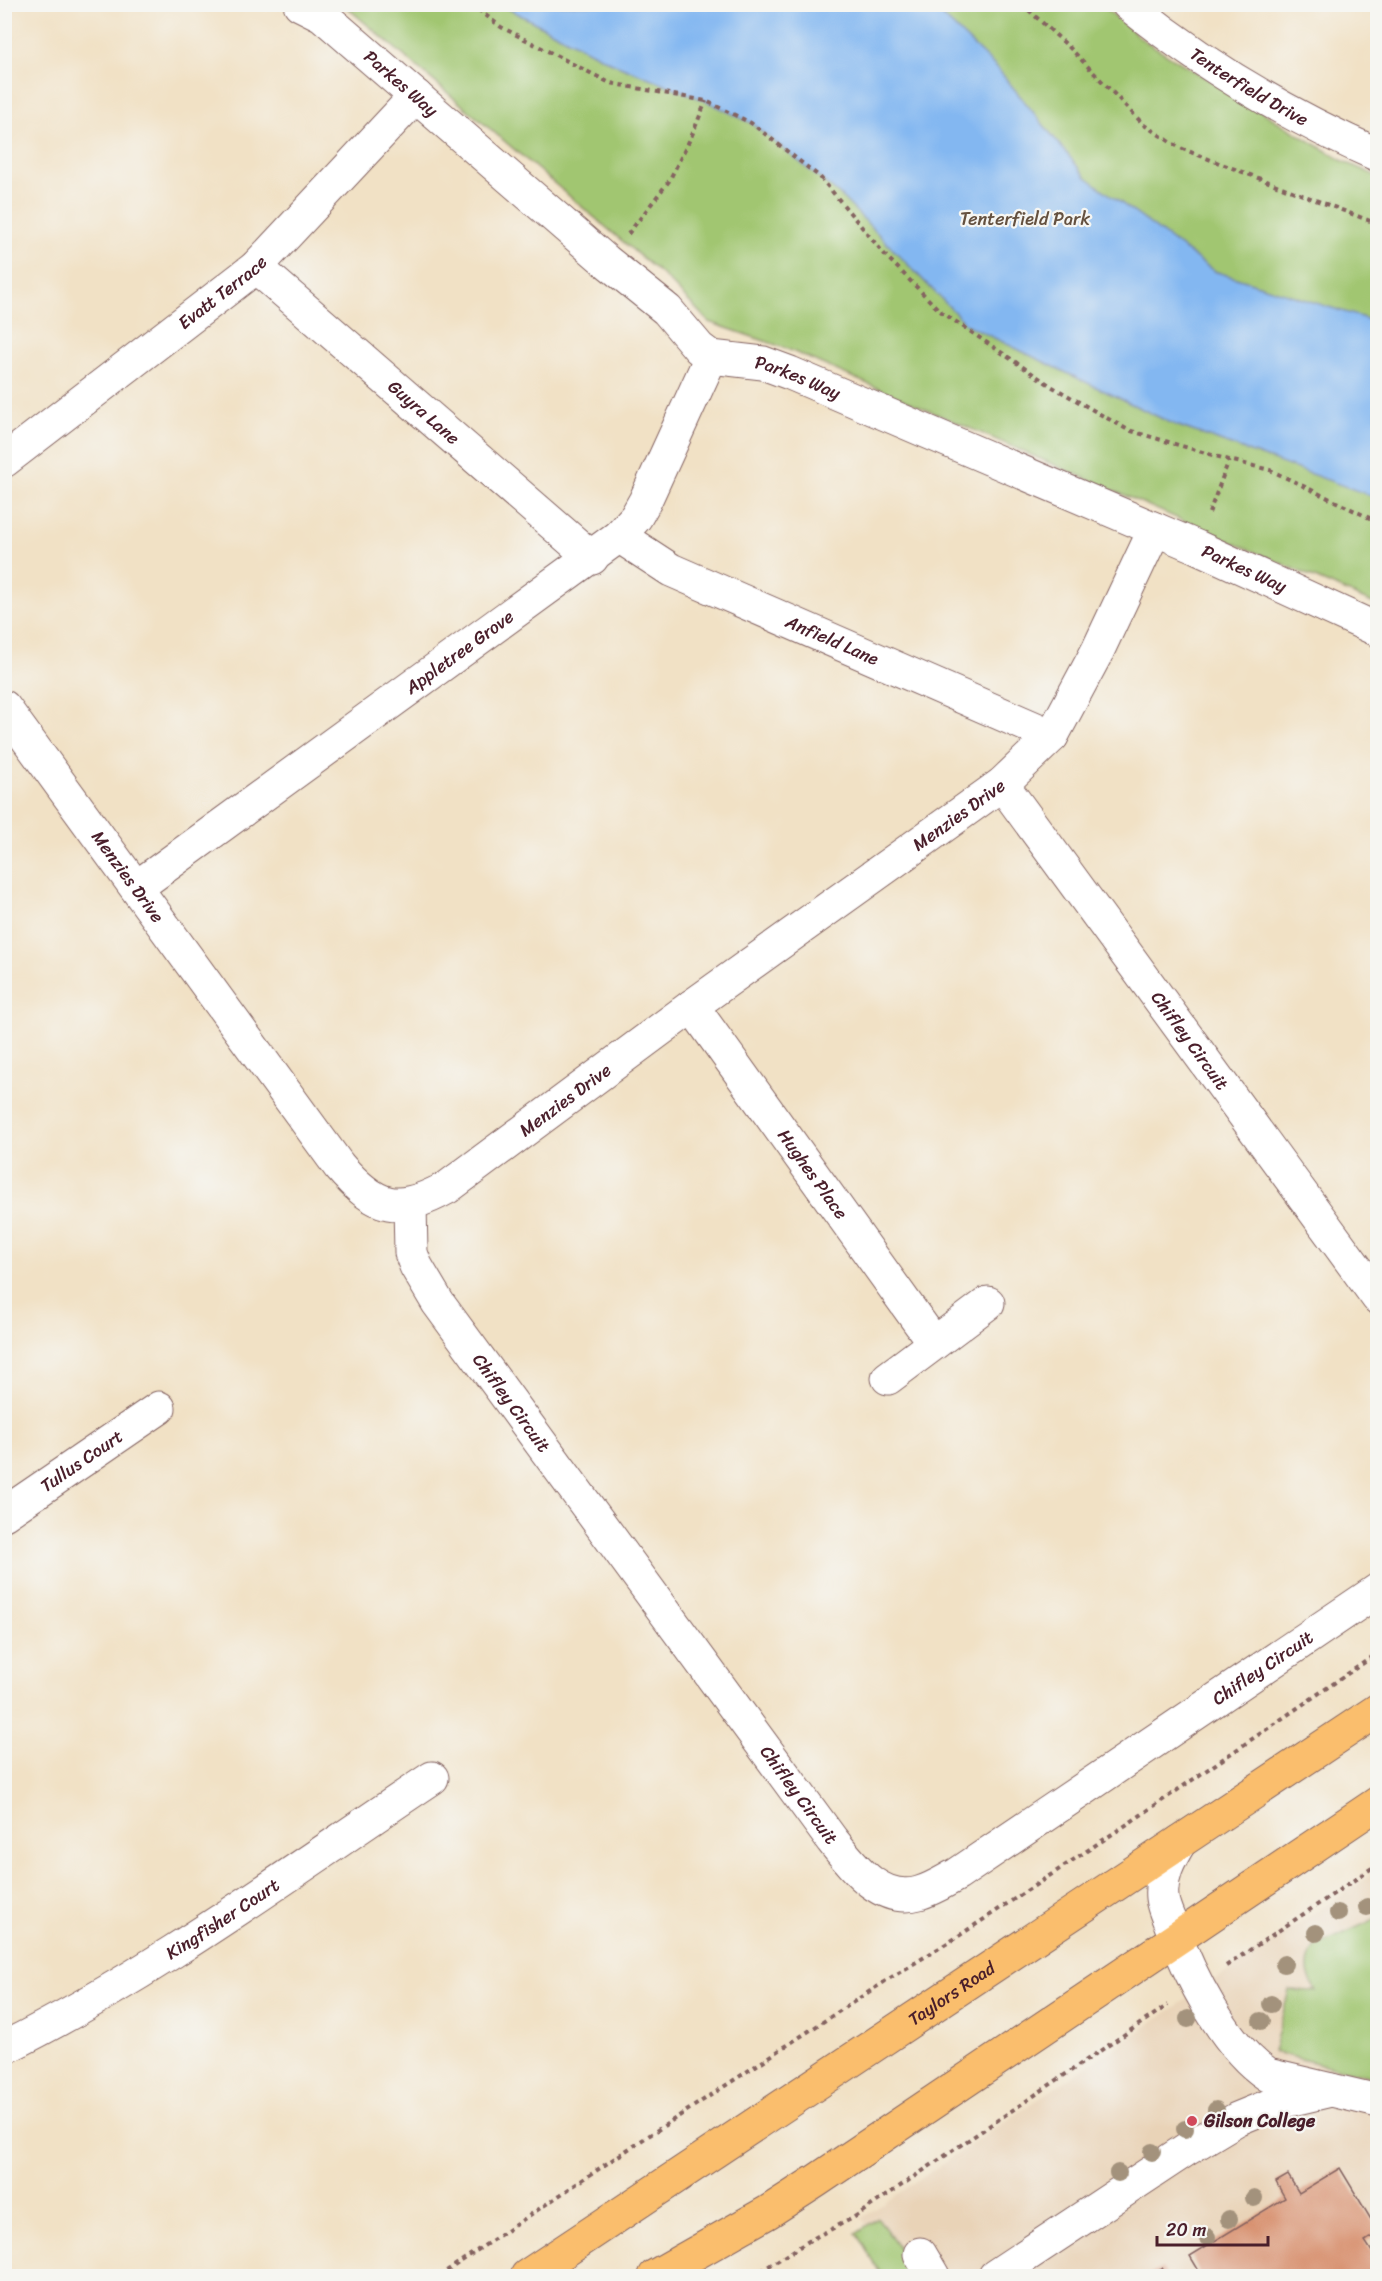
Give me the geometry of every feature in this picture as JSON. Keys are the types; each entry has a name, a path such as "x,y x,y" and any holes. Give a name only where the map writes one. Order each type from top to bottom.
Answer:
{"main road":[{"name":"Taylors Road","path":"527,2277 1377,1710"},
{"path":"655,2277 768,2212 816,2181 1377,1803"}],"street":[{"name":"Parkes Way","path":"300,4 322,15 606,261 667,310 699,348 711,357 763,363 790,373 1197,547 1377,630"},
{"name":"Tenterfield Drive","path":"1128,4 1206,61 1267,99 1321,129 1377,155"},
{"name":"Evatt Terrace","path":"4,461 256,267 416,96"},
{"name":"Guyra Lane","path":"256,267 591,558"},
{"name":"Appletree Grove","path":"137,888 619,536 636,517 645,501 711,357"},
{"name":"Menzies Drive","path":"4,707 339,1166 357,1187 374,1198 400,1205 410,1204 425,1199 448,1186 692,1006 1002,784 1052,736 1098,650 1155,529"},
{"name":"Anfield Lane","path":"619,536 671,570 1052,736"},
{"name":"Chifley Circuit","path":"1002,784 1377,1298"},
{"name":"Hughes Place","path":"692,1006 934,1343"},
{"name":"Chifley Circuit","path":"410,1204 411,1253 438,1303 832,1840 864,1878 889,1892 918,1893 958,1874 1377,1590"},
{"path":"888,1378 988,1303"},
{"name":"Tullus Court","path":"4,1514 159,1408"},
{"name":"Kingfisher Court","path":"4,2048 62,2019 157,1962 432,1778"},
{"path":"1180,1842 1162,1878 1162,1900 1176,1940 1198,1985 1224,2029 1254,2066 1268,2074 1377,2101"},
{"path":"995,2277 1186,2149 1237,2120 1276,2103 1331,2090"}],"path":[{"path":"471,4 501,27 610,83 706,101 751,123 819,177 886,255 940,311 1051,386 1128,430 1269,470 1377,522"},
{"path":"1022,4 1070,48 1144,125 1180,148 1377,224"},
{"path":"606,261 669,181 706,101"},
{"path":"1197,547 1228,460"},
{"path":"438,2277 650,2135 1141,1815 1377,1653"},
{"path":"753,2277 812,2239 853,2218 1377,1864"}],"shaded area":[{"name":"Gilson College","path":"1377,1871 1377,2276 896,2276 862,2218"}],"green space":[{"name":"Tenterfield Park","path":"344,5 1102,5 1143,40 1343,161 1377,176 1377,605 785,348 709,322 667,279"},
{"path":"1377,1918 1377,2078 1273,2052 1289,1990 1316,1991 1308,1969 1314,1947"},
{"path":"878,2218 918,2276 882,2276 856,2233"}],"water":[{"path":"501,5 931,5 998,69 1086,177 1214,271 1377,322 1377,498 1173,424 967,325 839,194 751,123 706,101 610,62"}],"building":[{"path":"1340,2168 1378,2231 1365,2241 1378,2261 1378,2270 1367,2276 1274,2276 1272,2273 1266,2276 1202,2276 1190,2256 1285,2198 1276,2182 1288,2175 1299,2193"},
{"path":"1162,2268 1167,2276 1148,2276"}],"place":[{"name":"Gilson College","path":"1192,2121"}]}
